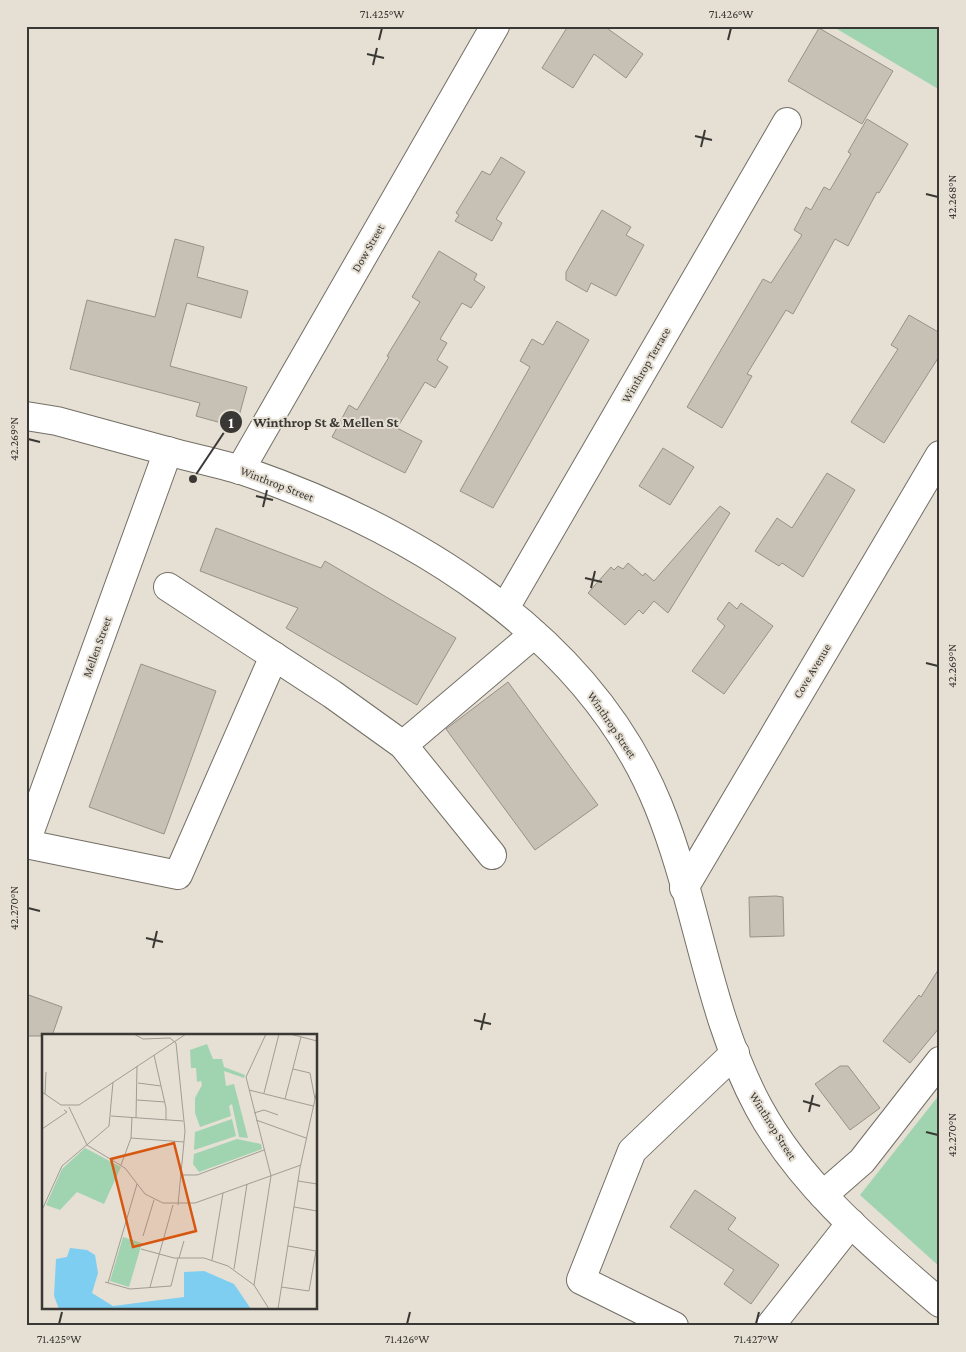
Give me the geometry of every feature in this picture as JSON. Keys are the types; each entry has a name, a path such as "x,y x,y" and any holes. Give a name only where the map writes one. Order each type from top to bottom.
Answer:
{"street":[{"name":"Dow Street","path":"240,470 495,26"},
{"name":"Winthrop Terrace","path":"505,608 787,122"},
{"name":"Winthrop Street","path":"26,416 57,421 240,470 305,494 375,527 444,567 505,608 580,678 638,764 657,804 734,1053 759,1108 787,1151 823,1195 851,1223 940,1303"},
{"name":"Mellen Street","path":"26,843 168,452"},
{"name":"Cove Avenue","path":"684,888 940,455"},
{"path":"168,587 332,694 404,745 492,855"},
{"path":"404,745 534,634"},
{"path":"26,843 178,874 274,656"},
{"path":"674,1326 581,1280 632,1151 734,1053"},
{"path":"823,1195 862,1161 940,1061"},
{"path":"770,1326 851,1223"}],"green space":[{"path":"832,26 940,26 940,90"},
{"path":"940,1094 940,1267 860,1195"}],"building":[{"path":"568,26 604,26 643,54 626,78 594,54 573,88 542,68"},
{"path":"819,28 893,71 862,124 788,81"},
{"path":"867,119 908,144 879,193 877,192 848,246 835,239 793,314 786,310 747,374 752,376 722,428 687,407 763,279 771,283 802,235 794,230 806,207 811,210 824,187 830,190 851,154 848,152"},
{"path":"501,157 525,172 496,219 502,223 492,241 455,221 459,215 456,213 482,171 490,175"},
{"path":"602,210 631,227 626,235 644,245 616,296 591,283 587,292 566,280 566,272"},
{"path":"175,239 204,247 197,277 248,291 241,318 187,303 170,366 247,387 236,427 196,416 200,403 70,369 87,300 155,317"},
{"path":"439,251 477,274 474,280 485,287 471,308 462,303 440,339 447,343 437,360 448,367 435,388 425,382 397,428 422,441 405,473 332,437 349,405 357,410 389,357 387,356 420,302 412,297"},
{"path":"909,315 940,333 940,355 884,443 851,422 898,349 891,345"},
{"path":"557,321 589,340 493,508 460,491 530,367 520,361 532,339 543,345"},
{"path":"663,448 694,467 670,505 639,486"},
{"path":"827,473 855,490 803,577 782,563 779,566 755,551 777,518 792,528"},
{"path":"720,506 730,513 668,613 654,601 643,614 639,610 625,625 588,593 611,567 614,570 618,566 623,569 628,563 643,576 645,573 654,581"},
{"path":"216,528 321,568 325,561 456,638 417,705 286,628 298,608 200,571"},
{"path":"729,602 737,609 741,603 773,626 724,694 692,671 725,626 717,619"},
{"path":"141,664 216,691 164,834 89,807"},
{"path":"508,682 598,805 535,850 446,729"},
{"path":"749,897 783,897 784,936 750,937"},
{"path":"940,967 940,1027 910,1063 883,1041 919,995 921,997"},
{"path":"26,994 62,1007 53,1034 26,1036"},
{"path":"840,1066 848,1066 880,1108 850,1130 815,1084"},
{"path":"695,1190 736,1218 728,1229 779,1265 751,1304 724,1284 734,1270 670,1227"}],"place":[{"name":"Winthrop St & Mellen St","path":"193,479"}]}
